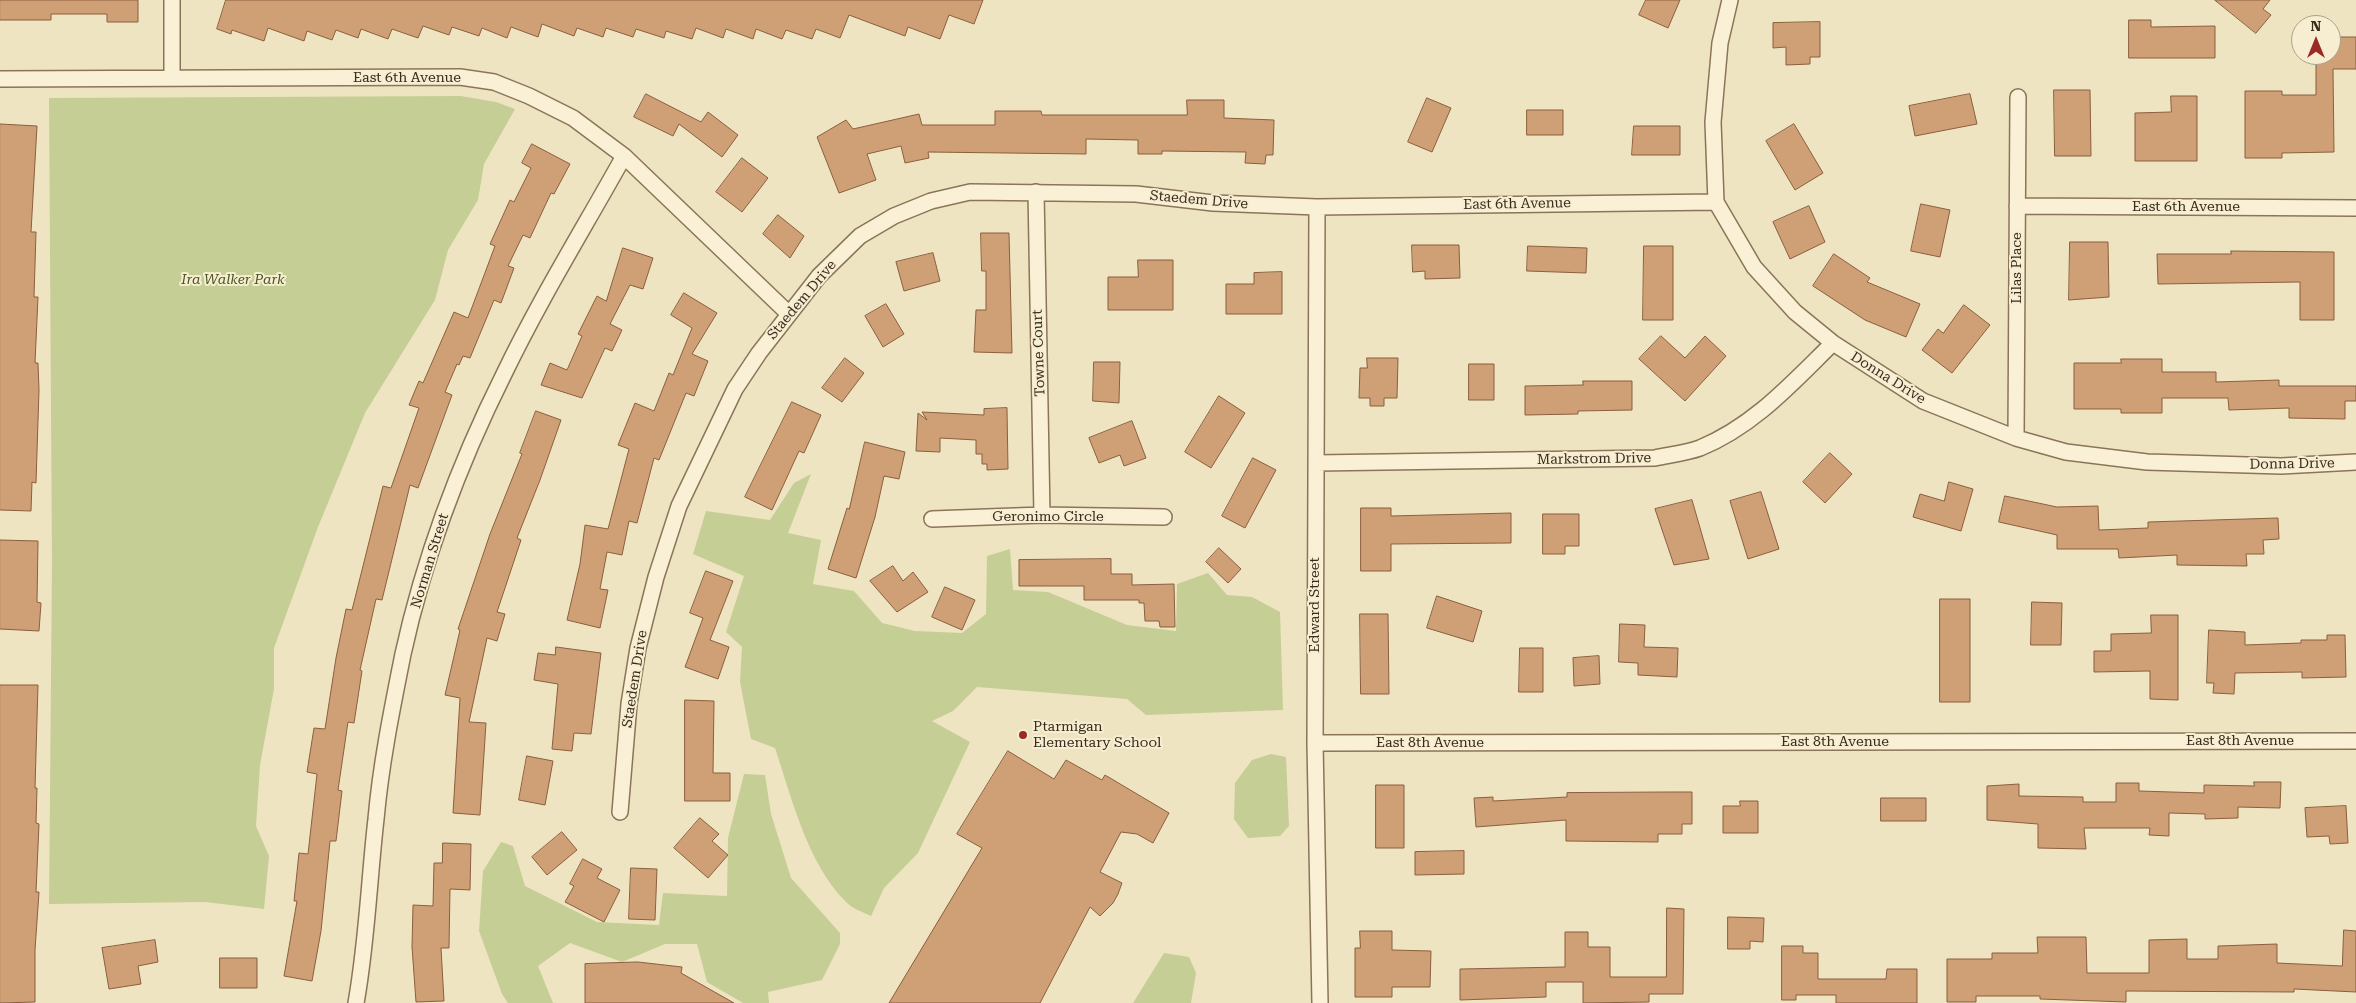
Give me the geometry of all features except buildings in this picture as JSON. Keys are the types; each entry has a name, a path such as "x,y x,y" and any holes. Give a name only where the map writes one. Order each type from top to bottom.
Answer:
{"street":[{"path":"172,0 172,78"},
{"name":"Donna Drive","path":"1730,0 1720,43 1713,122 1716,202 1754,267 1795,312 1833,343 1923,401 2016,438 2066,452 2147,462 2281,466 2356,462"},
{"name":"East 6th Avenue","path":"0,79 460,76 485,81 529,96 572,118 624,156 789,314"},
{"name":"Lilas Place","path":"2016,438 2018,97"},
{"name":"Norman Street","path":"356,1003 363,962 376,818 387,737 404,651 425,573 451,494 503,374 624,156"},
{"name":"Staedem Drive","path":"620,812 629,704 638,648 656,577 679,506 735,388 819,276 860,236 894,216 931,201 970,192 1136,194 1212,203 1317,207"},
{"name":"Towne Court","path":"1036,192 1042,515"},
{"name":"East 6th Avenue","path":"1317,207 1716,202"},
{"name":"East 6th Avenue","path":"2017,206 2356,208"},
{"name":"Edward Street","path":"1317,207 1315,743 1320,1003"},
{"name":"Markstrom Drive","path":"1316,463 1655,458 1698,448 1739,429 1781,394 1833,343"},
{"name":"Geronimo Circle","path":"932,519 1042,515 1164,518"},
{"name":"East 8th Avenue","path":"1315,743 2356,741"}],"green space":[{"name":"Ira Walker Park","path":"461,96 496,102 515,109 484,164 478,200 448,250 435,300 365,413 318,527 274,648 274,689 260,765 256,826 269,856 264,909 205,902 49,904 52,564 49,98"},
{"path":"811,474 788,533 821,540 813,584 854,591 882,623 915,631 962,633 986,614 987,556 1010,549 1013,590 1048,592 1127,625 1176,631 1177,584 1208,573 1227,595 1252,597 1280,612 1283,710 1146,715 1127,699 977,687 953,711 932,721 970,742 918,853 884,888 871,916 855,909 833,888 812,851 795,809 775,748 751,739 740,682 742,647 726,632 744,576 693,554 706,511 770,520 794,483"},
{"path":"1271,754 1286,757 1289,826 1280,836 1248,838 1234,819 1235,783 1252,760"},
{"path":"744,774 765,775 771,814 791,878 840,933 840,944 822,980 768,992 769,1003 743,1003 707,982 697,944 665,944 622,962 570,943 538,966 553,1003 508,1003 502,994 479,931 483,871 501,842 513,846 525,886 597,922 659,925 663,893 727,896 728,838"},
{"path":"1164,953 1189,957 1196,973 1191,1003 1133,1003"}],"place":[{"name":"Ptarmigan Elementary School","path":"1023,735"}]}
